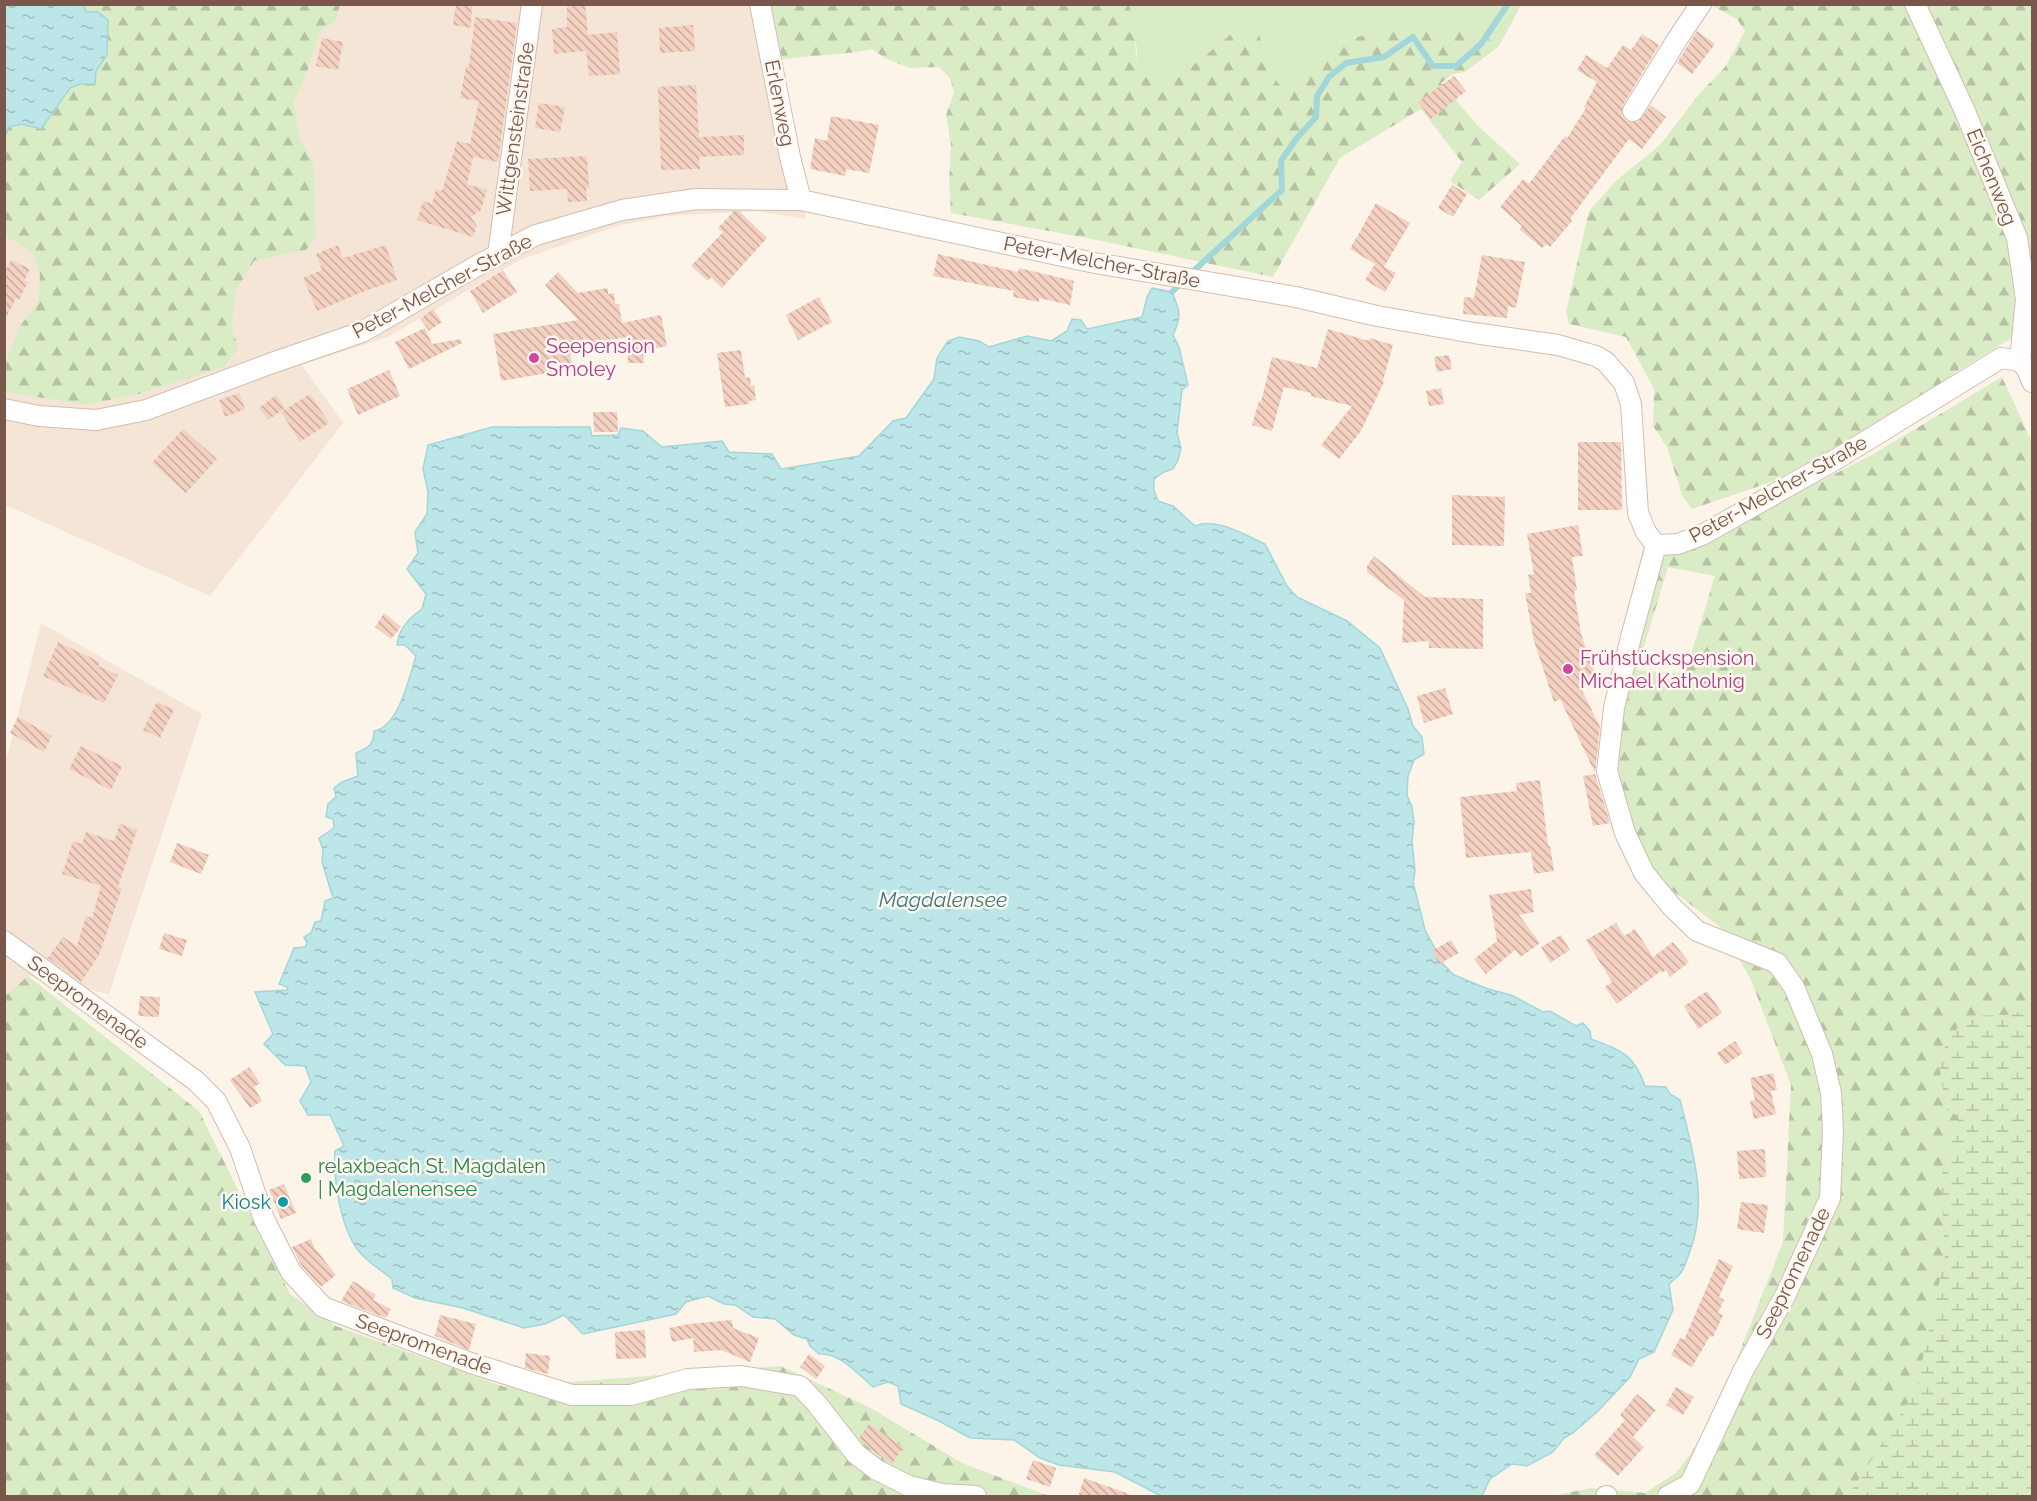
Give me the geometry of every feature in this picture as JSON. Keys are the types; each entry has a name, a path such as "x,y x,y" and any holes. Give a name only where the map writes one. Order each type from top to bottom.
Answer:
{"street":[{"name":"Wittgensteinstraße","path":"498,255 532,4"},
{"name":"Erlenweg","path":"760,4 790,157 801,201"},
{"path":"1633,111 1701,4"},
{"name":"Eichenweg","path":"1915,4 1964,109 2017,238 2026,298 2020,361"},
{"name":"Peter-Melcher-Straße","path":"4,409 39,416 96,420 146,410 362,332 536,235 622,210 696,200 801,201 1095,263 1296,297 1409,321 1558,345 1596,356 1605,362 1624,383 1631,404 1638,513 1646,532 1656,545 1678,543 1702,535 1831,463 2001,358 2020,361"},
{"path":"2020,361 2027,369 2032,382"},
{"name":"Seepromenade","path":"1656,545 1614,708 1607,771 1625,832 1644,873 1671,906 1697,931 1777,963 1794,987 1822,1054 1831,1094 1833,1130 1830,1198 1785,1296 1743,1371 1690,1484 1668,1497"},
{"name":"Seepromenade","path":"4,941 196,1081 216,1101 240,1148 264,1219 291,1272 323,1307 471,1363 572,1395 631,1395 688,1379 741,1376 800,1386 856,1454 877,1470 909,1486 942,1494 976,1497"}],"shaded area":[{"path":"340,5 764,5 806,219 757,211 668,216 617,226 520,260 390,336 302,365 343,423 210,596 5,505 5,392 86,405 139,394 224,367 238,349 232,325 236,291 254,261 306,250 316,237 314,163 300,138 294,103 320,32 336,21"},
{"path":"5,236 33,253 40,275 37,304 20,326 5,367"},
{"path":"41,623 202,714 109,994 28,976 5,997 5,758"}],"green space":[{"path":"84,5 340,5 336,21 320,32 294,103 300,138 314,163 316,237 306,250 254,261 236,291 232,325 238,349 224,367 139,394 86,405 5,392 4,367 20,326 37,304 40,275 33,253 5,236 5,137 9,127 21,124 62,99 70,88 80,84 96,71 107,55 108,20 86,13"},
{"path":"764,5 1129,5 1135,24 1136,63 1141,76 1160,79 1177,74 1198,62 1236,30 1257,30 1265,51 1267,68 1284,91 1307,77 1316,57 1343,41 1396,26 1477,31 1499,46 1465,72 1453,74 1441,83 1479,127 1520,164 1479,200 1450,181 1462,162 1421,109 1340,158 1273,277 1092,239 951,213 949,182 951,144 946,115 954,93 950,78 939,67 910,68 885,58 872,49 775,60"},
{"path":"1129,5 1521,5 1499,46 1477,31 1396,26 1343,41 1316,57 1307,77 1284,92 1267,68 1265,51 1236,30 1220,45 1180,73 1160,79 1141,76 1136,63 1137,49"},
{"path":"1710,5 2032,5 2032,326 1957,371 1916,402 1864,434 1774,481 1692,509 1682,495 1667,447 1653,426 1654,389 1626,337 1569,324 1566,312 1589,211 1617,180 1660,145 1700,93 1725,67 1745,31 1737,19"},
{"path":"2002,377 2032,442 2032,1496 1552,1496 1591,1488 1645,1493 1676,1473 1710,1427 1783,1242 1791,1085 1751,980 1720,927 1657,879 1620,805 1617,711 1663,546 1777,503 1870,456","holes":["1668,567 1715,576 1685,674 1637,670"]},
{"path":"28,976 199,1111 290,1294 336,1326 505,1387 781,1366 869,1407 962,1463 1049,1496 5,1496 4,997"},
{"path":"2032,1009 2032,1496 1848,1496 1916,1390 1945,1256 1941,1178 1959,1117 1946,1109 1938,1058 1965,1016 2007,1015"}],"water":[{"path":"5,4 84,5 86,12 98,12 108,20 107,55 96,71 95,84 80,84 70,88 41,129 21,124 9,127 5,137"},
{"name":"Magdalensee","path":"1152,288 1172,292 1177,304 1179,318 1173,335 1179,347 1188,385 1182,390 1177,433 1181,448 1178,460 1173,469 1154,479 1154,490 1158,501 1173,506 1195,526 1222,525 1265,544 1287,586 1297,597 1347,621 1380,648 1408,709 1413,726 1422,737 1424,754 1414,760 1408,776 1407,795 1412,807 1414,822 1412,841 1415,871 1413,882 1425,930 1444,965 1454,975 1488,989 1511,995 1543,1012 1550,1011 1576,1026 1583,1023 1590,1031 1591,1039 1611,1046 1631,1060 1645,1086 1666,1087 1670,1094 1680,1100 1697,1177 1698,1216 1695,1235 1685,1265 1681,1273 1669,1284 1673,1310 1654,1352 1639,1359 1630,1377 1598,1411 1564,1438 1553,1452 1527,1466 1512,1464 1490,1479 1482,1496 1161,1496 1115,1472 1059,1465 1040,1458 1014,1440 970,1438 901,1404 898,1386 888,1382 873,1387 841,1360 834,1356 819,1354 810,1346 807,1339 794,1335 775,1319 753,1317 735,1305 724,1304 708,1296 686,1302 676,1314 583,1334 564,1315 545,1324 524,1328 463,1308 415,1298 393,1288 392,1279 362,1255 349,1234 340,1206 335,1176 335,1151 344,1146 330,1115 308,1115 300,1101 311,1082 305,1066 285,1065 264,1044 273,1034 255,992 288,990 287,987 279,984 294,948 305,947 307,943 304,937 311,933 315,922 321,921 325,901 333,898 322,862 323,850 319,838 334,828 333,819 326,817 328,804 336,797 334,788 358,776 356,753 370,745 374,731 390,721 402,700 410,676 416,656 405,645 397,645 405,624 422,609 426,594 407,569 418,553 415,532 427,514 428,492 423,469 428,445 492,427 590,427 592,436 618,435 621,428 643,431 662,447 722,441 729,452 772,454 781,469 859,456 893,421 906,418 934,379 937,358 948,341 959,337 979,341 989,347 1027,336 1051,341 1067,331 1072,319 1081,320 1087,329 1142,317"}],"building":[{"path":"456,4 472,4 471,28 453,25"},
{"path":"567,4 585,4 588,35 617,32 620,74 589,76 586,51 554,54 552,29 567,27"},
{"path":"475,17 517,23 498,162 473,157 467,184 487,190 481,210 471,217 477,226 473,237 417,220 423,201 432,204 436,189 442,191 457,141 470,144 479,101 460,98 466,67 469,67"},
{"path":"693,25 695,51 660,53 659,28"},
{"path":"1697,31 1715,44 1692,74 1677,63"},
{"path":"1642,34 1659,45 1623,105 1622,116 1627,121 1638,122 1651,105 1666,117 1642,149 1629,139 1570,219 1572,221 1550,247 1546,244 1542,248 1519,229 1522,226 1500,207 1523,179 1529,184 1565,136 1567,138 1586,108 1584,107 1597,82 1577,70 1586,55 1607,68 1623,45 1631,50"},
{"path":"322,38 343,42 338,70 316,66"},
{"path":"1454,76 1466,91 1431,119 1418,102"},
{"path":"696,85 699,137 744,135 744,155 699,157 700,169 661,170 658,87"},
{"path":"539,103 565,107 560,132 535,128"},
{"path":"831,116 879,125 869,173 846,169 845,176 810,169 815,138 827,141"},
{"path":"587,156 589,188 586,188 587,201 568,202 567,189 530,191 528,159"},
{"path":"1452,185 1467,194 1453,217 1438,208"},
{"path":"1376,203 1410,223 1384,267 1396,273 1385,292 1365,280 1375,264 1350,249"},
{"path":"734,211 739,211 767,238 722,288 711,277 708,281 691,266 723,232 718,228"},
{"path":"338,245 343,258 386,245 397,280 317,311 303,278 322,270 316,254"},
{"path":"938,254 1018,272 1019,268 1074,281 1070,305 1039,298 1039,302 1013,297 1014,291 933,276"},
{"path":"1482,255 1525,262 1516,308 1508,306 1507,318 1463,314 1464,297 1474,298"},
{"path":"11,260 30,269 24,281 28,282 19,300 16,298 4,322 4,273"},
{"path":"503,270 517,292 483,313 470,291"},
{"path":"558,272 578,293 608,288 608,294 614,293 615,304 619,304 622,323 661,315 667,346 643,351 644,363 628,363 627,337 569,347 573,369 501,381 493,334 578,320 545,285"},
{"path":"819,297 832,322 798,340 786,315"},
{"path":"433,309 442,322 429,331 420,319"},
{"path":"425,328 432,344 461,339 462,343 409,369 395,342"},
{"path":"1328,329 1369,341 1370,338 1393,345 1384,382 1361,431 1339,459 1321,445 1352,406 1284,387 1272,431 1252,425 1259,401 1261,402 1272,357 1317,368"},
{"path":"741,350 745,378 750,377 751,386 754,385 756,400 749,401 749,404 725,407 717,353"},
{"path":"1449,355 1452,369 1437,372 1434,357"},
{"path":"389,370 400,396 358,415 347,389"},
{"path":"1441,388 1444,404 1429,406 1426,391"},
{"path":"239,393 245,409 225,417 219,400"},
{"path":"310,394 329,423 300,442 281,412"},
{"path":"276,395 285,408 268,420 259,408"},
{"path":"593,412 617,412 618,432 594,432"},
{"path":"183,429 217,459 186,493 152,463"},
{"path":"1578,442 1621,442 1622,510 1578,510"},
{"path":"1452,495 1505,497 1504,546 1452,545"},
{"path":"1578,525 1583,556 1572,557 1577,590 1574,591 1581,634 1598,682 1581,688 1600,727 1595,773 1560,699 1554,702 1534,641 1525,593 1531,593 1528,575 1534,574 1527,534"},
{"path":"1374,556 1425,597 1483,599 1483,649 1429,648 1429,641 1402,643 1404,600 1367,572 1367,566"},
{"path":"384,613 401,627 391,639 375,627"},
{"path":"58,642 100,662 98,666 118,675 104,703 43,676"},
{"path":"1445,688 1453,714 1424,723 1417,696"},
{"path":"157,702 174,710 160,738 143,730"},
{"path":"18,717 52,736 44,752 10,733"},
{"path":"81,746 122,766 111,790 69,769"},
{"path":"1595,774 1610,823 1593,826 1583,776"},
{"path":"1540,780 1548,846 1550,846 1554,871 1534,874 1531,852 1466,858 1460,797 1517,791 1516,783"},
{"path":"120,824 137,830 118,887 122,888 99,955 81,982 48,958 63,937 77,946 86,916 92,918 101,886 62,874 73,841 82,844 86,832 114,841"},
{"path":"177,843 209,855 201,874 170,862"},
{"path":"1531,889 1534,912 1519,915 1540,943 1521,957 1515,950 1486,974 1474,959 1497,941 1489,895"},
{"path":"1616,923 1624,936 1635,929 1653,957 1673,942 1689,962 1670,977 1666,970 1662,973 1661,971 1617,1004 1605,987 1612,982 1586,940"},
{"path":"164,933 187,940 182,956 159,949"},
{"path":"1561,935 1570,950 1550,963 1541,947"},
{"path":"1451,940 1459,953 1439,964 1432,951"},
{"path":"1707,991 1722,1013 1698,1029 1684,1006"},
{"path":"140,996 160,997 159,1017 138,1016"},
{"path":"1735,1041 1743,1053 1725,1065 1717,1053"},
{"path":"249,1067 260,1083 254,1087 262,1101 250,1108 230,1080"},
{"path":"1773,1073 1777,1090 1771,1091 1776,1114 1754,1119 1750,1101 1755,1100 1750,1078"},
{"path":"1765,1149 1766,1177 1739,1179 1737,1151"},
{"name":"Kiosk","path":"284,1184 296,1213 281,1219 269,1190"},
{"path":"1741,1202 1768,1205 1764,1233 1737,1229"},
{"path":"311,1239 314,1247 336,1275 321,1287 301,1265 292,1247"},
{"path":"1719,1259 1733,1266 1719,1297 1724,1300 1718,1313 1723,1315 1713,1337 1710,1336 1692,1367 1671,1355 1680,1338 1684,1340"},
{"path":"353,1281 376,1295 373,1300 391,1309 386,1318 341,1301"},
{"path":"440,1315 476,1324 469,1350 435,1336"},
{"path":"732,1320 733,1328 759,1338 750,1362 721,1350 694,1352 693,1338 672,1342 669,1328"},
{"path":"645,1330 646,1358 616,1359 615,1332"},
{"path":"526,1353 550,1356 548,1374 525,1368"},
{"path":"809,1354 825,1366 816,1379 800,1367"},
{"path":"1676,1387 1694,1397 1683,1415 1666,1405"},
{"path":"1637,1394 1656,1410 1633,1437 1644,1447 1618,1476 1594,1455 1625,1420 1620,1415"},
{"path":"869,1424 903,1447 892,1464 859,1438"},
{"path":"1033,1460 1056,1468 1050,1487 1026,1479"},
{"path":"1084,1478 1129,1494 1129,1497 1078,1497"}],"waterway":[{"path":"1189,275 1282,190 1281,161 1296,139 1316,117 1317,96 1329,77 1346,63 1384,57 1413,37 1433,66 1456,66 1481,44 1508,4"},
{"path":"1172,292 1182,282"}],"place":[{"name":"Seepension Smoley","path":"534,358"},
{"name":"Frühstückspension Michael Katholnig","path":"1568,669"},
{"name":"relaxbeach St. Magdalen | Magdalenensee","path":"306,1178"},
{"name":"Kiosk","path":"283,1202"}]}
